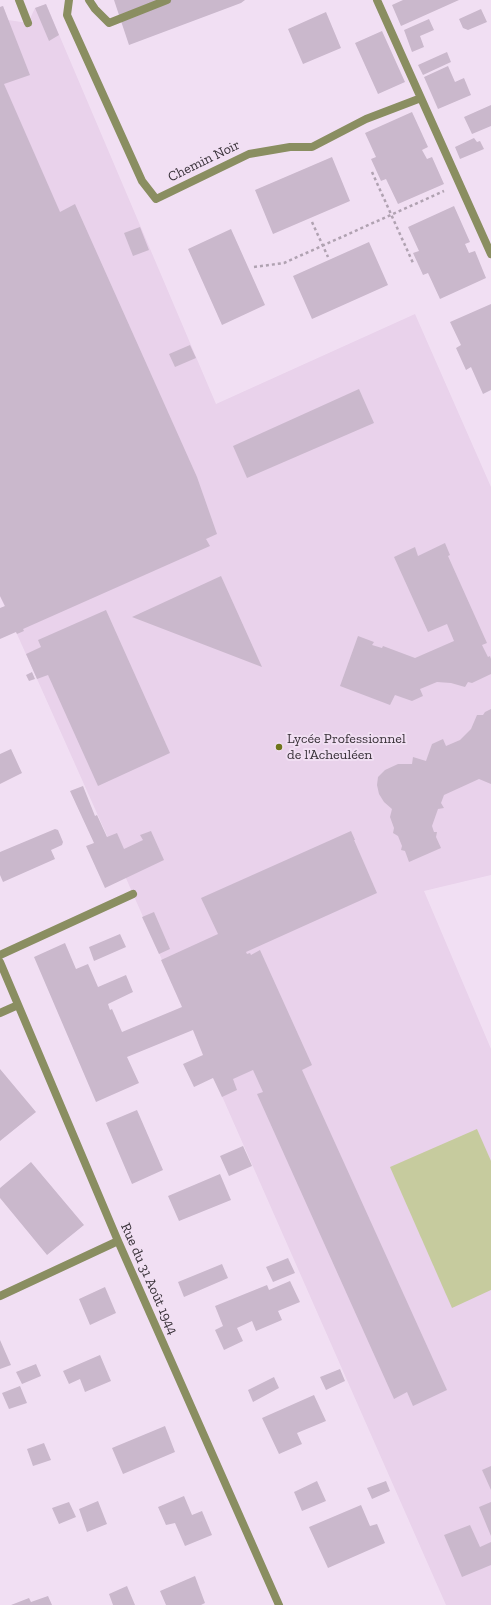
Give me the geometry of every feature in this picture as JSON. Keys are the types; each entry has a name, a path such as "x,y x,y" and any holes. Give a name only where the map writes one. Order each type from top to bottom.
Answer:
{"street":[{"path":"18,0 28,23"},
{"name":"Chemin Noir","path":"69,0 67,15 142,181 156,199 249,154 290,147 312,147 366,119 421,98"},
{"path":"89,0 108,23 167,0"},
{"path":"377,0 491,254"},
{"path":"0,955 133,894"},
{"name":"Rue du 31 Août 1944","path":"0,962 118,1241 279,1605"},
{"path":"0,1014 18,1005"},
{"path":"0,1296 118,1241"}],"path":[{"path":"372,172 413,263"},
{"path":"254,267 284,263 460,184"},
{"path":"312,222 328,257"}],"shaded area":[{"name":"Lycée Professionnel de l'Acheuléen","path":"46,4 216,404 415,314 491,487 491,875 424,891 491,1049 491,1605 446,1605 0,596 0,7 3,6 8,20 28,23 35,8"}],"green space":[{"path":"477,1129 491,1161 491,1290 452,1308 390,1167"}],"building":[{"path":"114,0 245,0 241,3 129,45"},
{"path":"403,0 459,0 401,26 392,5"},
{"path":"46,4 59,35 49,41 35,8"},
{"path":"3,6 30,75 4,84 60,212 75,204 197,477 217,534 206,539 210,546 23,629 24,631 17,634 16,632 0,639 0,608 5,606 0,596 0,7"},
{"path":"481,9 487,22 468,30 463,28 459,19"},
{"path":"326,12 341,48 303,64 288,29"},
{"path":"429,19 434,30 420,36 424,47 412,52 404,30"},
{"path":"382,31 405,82 378,94 355,43"},
{"path":"447,52 451,62 423,75 418,65"},
{"path":"448,66 455,82 464,78 471,95 438,109 424,77"},
{"path":"491,105 491,126 472,134 464,117"},
{"path":"412,112 428,147 422,150 427,159 432,157 444,184 398,204 386,179 381,181 371,159 376,157 365,133"},
{"path":"474,138 477,142 480,141 484,149 460,159 455,147"},
{"path":"332,157 350,201 273,234 255,190"},
{"path":"454,206 470,242 465,244 469,253 475,251 486,278 440,299 428,273 423,275 413,253 419,251 408,227"},
{"path":"140,227 149,250 133,256 124,233"},
{"path":"231,229 265,305 222,325 188,249"},
{"path":"369,242 388,285 312,319 293,276"},
{"path":"491,304 491,390 483,394 471,367 466,370 456,348 461,345 450,322"},
{"path":"190,345 196,358 175,367 169,354"},
{"path":"359,389 374,423 247,478 233,446"},
{"path":"445,543 450,555 448,556 487,643 482,645 488,657 490,656 491,659 491,674 472,683 468,682 465,687 451,683 437,682 420,689 423,696 412,701 395,695 390,705 340,686 358,636 374,642 372,645 382,648 383,646 415,658 454,641 447,624 428,632 394,557 415,547 418,556"},
{"path":"221,576 262,667 132,617"},
{"path":"106,610 170,753 98,786 48,675 37,679 26,654 41,647 38,640"},
{"path":"32,672 35,679 29,681 26,675"},
{"path":"491,709 491,784 479,779 444,795 441,803 444,808 438,809 432,826 434,832 437,832 436,837 441,848 409,862 405,851 401,850 402,846 398,836 393,833 394,828 390,817 392,809 384,802 379,794 377,785 378,777 385,770 398,764 412,764 413,757 426,761 432,744 443,739 446,746 460,740 471,729 477,715 483,715"},
{"path":"11,749 22,773 0,784 0,754"},
{"path":"83,786 95,816 97,815 107,837 117,833 124,849 143,840 140,835 151,831 164,860 105,888 86,846 94,843 70,791"},
{"path":"55,829 58,830 63,842 62,845 51,850 55,859 3,882 0,875 0,852"},
{"path":"351,831 377,893 246,952 247,954 250,953 251,955 260,950 312,1065 302,1070 447,1390 413,1406 407,1392 394,1399 257,1094 263,1092 253,1070 233,1079 237,1090 222,1097 213,1078 194,1087 183,1064 203,1055 193,1030 127,1057 139,1083 96,1102 34,957 65,943 76,969 88,964 98,987 126,975 133,992 108,1004 110,1010 112,1009 122,1032 182,1007 161,960 218,934 201,898"},
{"path":"154,912 170,949 159,954 142,917"},
{"path":"120,934 126,947 94,961 89,947"},
{"path":"0,1069 36,1112 0,1141"},
{"path":"137,1110 163,1170 132,1184 106,1123"},
{"path":"243,1146 252,1166 229,1176 220,1156"},
{"path":"31,1162 84,1225 47,1255 0,1198 0,1188"},
{"path":"220,1174 231,1200 179,1221 168,1196"},
{"path":"288,1258 295,1273 273,1282 266,1267"},
{"path":"222,1264 228,1278 184,1297 178,1282"},
{"path":"290,1281 300,1302 278,1311 282,1320 256,1331 252,1321 237,1328 243,1341 224,1350 215,1330 223,1326 215,1306 267,1285 269,1290"},
{"path":"105,1287 116,1313 90,1325 79,1299"},
{"path":"0,1340 11,1365 0,1369"},
{"path":"100,1355 111,1381 85,1392 80,1379 69,1384 63,1371"},
{"path":"36,1364 41,1376 22,1384 16,1372"},
{"path":"340,1369 345,1381 326,1390 320,1377"},
{"path":"274,1377 279,1388 253,1402 248,1390"},
{"path":"20,1386 27,1403 9,1409 2,1393"},
{"path":"314,1395 326,1421 297,1433 302,1444 279,1454 262,1418"},
{"path":"165,1426 175,1452 123,1474 112,1448"},
{"path":"44,1443 51,1460 33,1466 27,1449"},
{"path":"491,1466 491,1490 482,1470"},
{"path":"317,1481 326,1501 302,1511 294,1492"},
{"path":"386,1481 390,1491 372,1499 367,1488"},
{"path":"184,1496 192,1515 202,1511 212,1535 185,1546 175,1523 166,1525 158,1507"},
{"path":"98,1501 107,1524 87,1532 79,1509"},
{"path":"69,1502 76,1517 59,1524 52,1508"},
{"path":"491,1502 491,1536 479,1507"},
{"path":"361,1505 370,1526 377,1524 385,1543 328,1568 309,1527"},
{"path":"470,1525 480,1547 491,1542 491,1565 462,1577 444,1535"},
{"path":"195,1576 205,1603 201,1605 166,1605 160,1591"},
{"path":"127,1586 135,1605 113,1605 109,1594"},
{"path":"48,1596 52,1605 11,1605 29,1598 31,1602"}],"place":[{"name":"Lycée Professionnel de l'Acheuléen","path":"279,747"}]}
